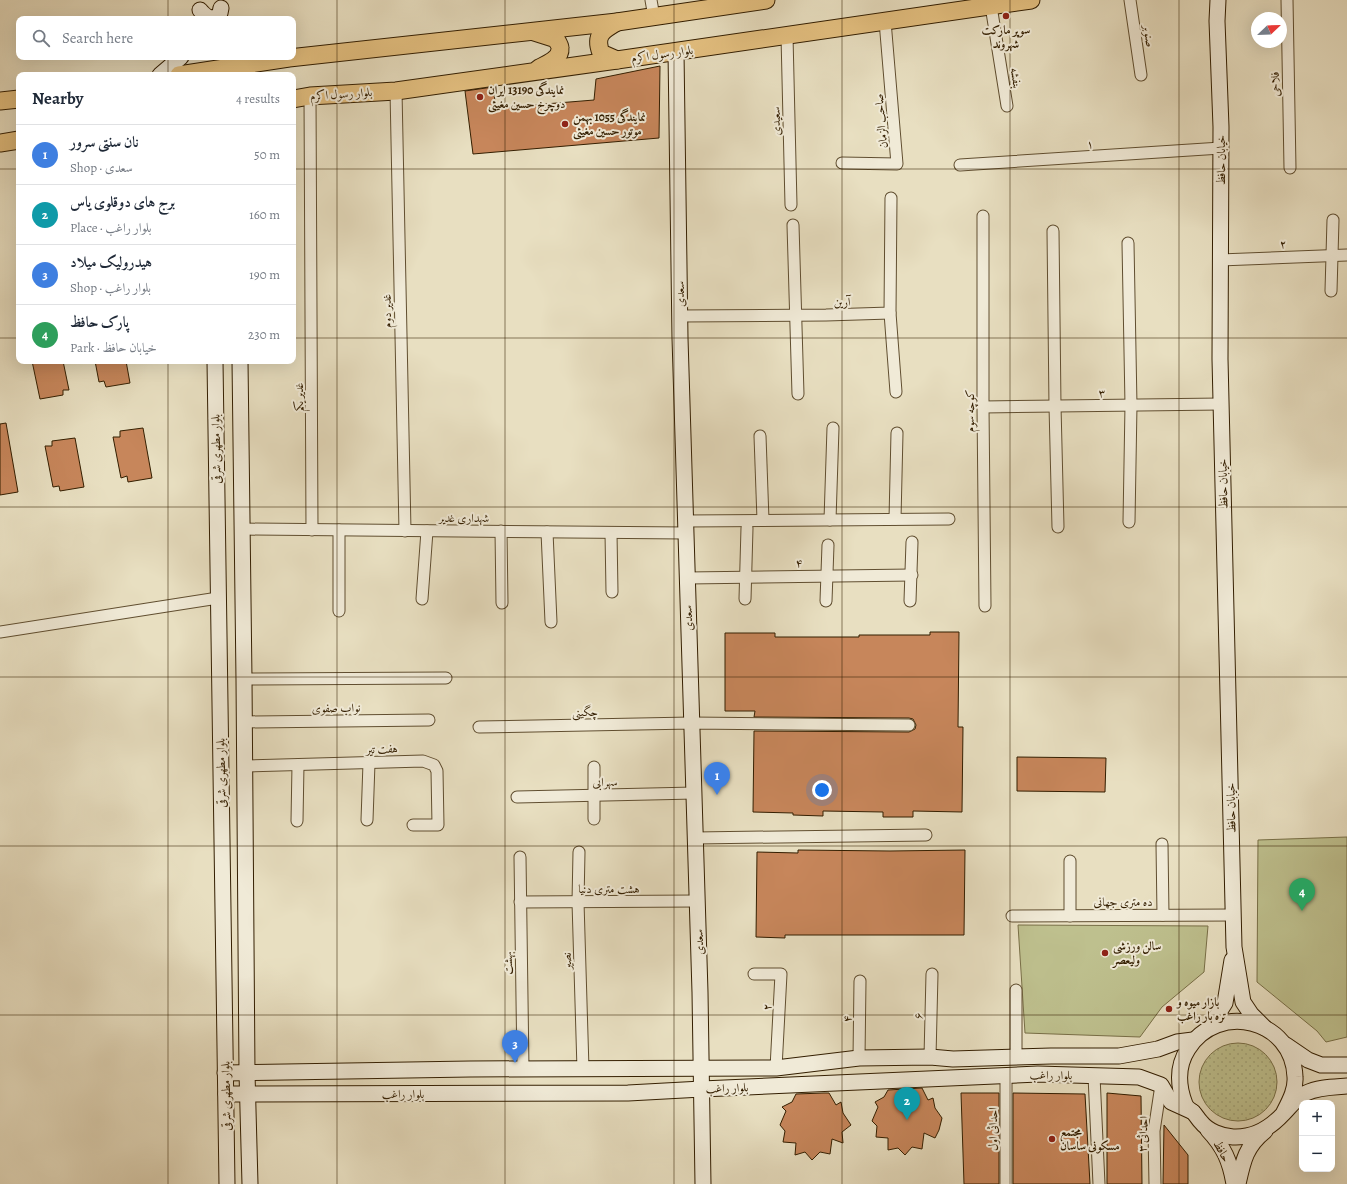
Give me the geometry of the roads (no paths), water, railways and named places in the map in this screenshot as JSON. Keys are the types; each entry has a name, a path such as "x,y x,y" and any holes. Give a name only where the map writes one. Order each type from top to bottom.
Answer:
{"main road":[{"path":"296,57 529,30 617,22 766,0"},
{"name":"بلوار رسول اکرم","path":"296,98 396,91 1031,0"},
{"path":"617,22 604,29 599,37 598,45 601,53 617,60"},
{"path":"526,73 548,64 558,57 560,48 556,39 529,30"},
{"path":"199,72 274,60"},
{"path":"0,101 16,99"},
{"path":"0,143 16,140"}],"street":[{"path":"651,0 654,17"},
{"name":"صنوبر","path":"1130,0 1141,75"},
{"path":"1211,0 1217,21"},
{"path":"1217,21 1218,0"},
{"name":"فلاحی","path":"1287,0 1290,168"},
{"name":"بنفشه","path":"991,6 1007,106"},
{"name":"صاحب الزمان","path":"842,163 897,164 885,21"},
{"name":"خیابان حافظ","path":"1217,21 1221,148 1221,404 1234,947 1243,1002 1251,1014 1265,1028"},
{"name":"سعیدی","path":"787,36 791,205"},
{"name":"سعدی","path":"676,52 680,316 702,1069 703,1184"},
{"path":"164,72 178,60"},
{"name":"غدیر دوم","path":"396,91 405,531"},
{"name":"غدیر یکم","path":"310,96 312,530"},
{"name":"۱","path":"960,165 1221,148"},
{"path":"891,198 890,313 896,392"},
{"name":"کوچه سوم","path":"983,216 983,407 986,606"},
{"path":"1331,291 1333,220"},
{"path":"793,224 798,394"},
{"path":"1054,231 1055,406 1058,527"},
{"path":"1128,243 1131,405 1129,522"},
{"name":"۲","path":"1220,260 1347,255"},
{"name":"آرین","path":"680,316 796,316 890,313"},
{"name":"بلوار مطهری شرقی","path":"215,364 227,1184"},
{"name":"بلوار مطهری شرقی","path":"240,364 247,1073 250,1184"},
{"name":"۳","path":"983,407 1221,404"},
{"path":"830,520 833,428"},
{"path":"894,519 897,433"},
{"path":"760,436 763,520"},
{"name":"شهداری غدیر","path":"242,529 611,532 763,520 949,519"},
{"path":"745,599 747,528"},
{"path":"339,611 340,530"},
{"path":"422,599 427,531"},
{"path":"501,531 502,602"},
{"path":"547,532 551,622"},
{"path":"611,532 612,592"},
{"path":"910,601 912,542"},
{"path":"826,601 828,545"},
{"name":"۴","path":"687,578 912,575"},
{"path":"0,632 218,598"},
{"path":"244,679 446,678"},
{"name":"نواب صفوی","path":"244,722 429,720"},
{"name":"چگینی","path":"478,728 691,723 909,725"},
{"name":"هفت تیر","path":"244,766 423,761 434,765 437,771 438,825 413,825"},
{"path":"367,820 369,763"},
{"path":"297,821 298,765"},
{"path":"594,767 594,819"},
{"name":"سهرابی","path":"517,797 694,793"},
{"path":"695,838 926,835"},
{"path":"1162,844 1163,915"},
{"name":"نصیر","path":"579,852 578,902 583,1069"},
{"name":"بهشت","path":"520,857 523,1069"},
{"path":"1070,861 1070,916"},
{"name":"هشت متری دنیا","path":"520,902 697,902"},
{"name":"ده متری جهانی","path":"1012,916 1233,915"},
{"name":"خیابان حافظ","path":"1209,1028 1225,1003 1234,947"},
{"name":"۲","path":"754,974 781,974 776,1068"},
{"name":"۶","path":"930,1057 932,974"},
{"name":"۴","path":"859,1058 860,981"},
{"path":"1016,990 1016,1058"},
{"path":"1347,1065 1321,1065 1308,1060 1265,1028 1247,1021 1227,1021 1209,1028 1193,1040 1183,1055 1179,1073 1180,1092 1187,1109 1215,1133 1233,1137 1251,1135 1269,1127 1284,1114 1297,1099 1306,1093 1321,1088 1347,1086"},
{"name":"بلوار راغب","path":"225,1073 523,1069 776,1068 859,1058 930,1057 953,1059 1050,1056 1119,1056 1158,1049 1177,1042 1193,1040"},
{"path":"1282,1042 1291,1057 1295,1077 1292,1096 1284,1114"},
{"name":"بلوار راغب","path":"226,1094 620,1093 702,1088 1038,1074 1139,1077 1161,1085"},
{"name":"احداثی اول","path":"1006,1075 1006,1184"},
{"path":"1094,1076 1099,1184"},
{"path":"1161,1085 1171,1102 1198,1118"},
{"name":"احداثی ۳","path":"1156,1184 1154,1131 1161,1085"},
{"name":"حافظ","path":"1198,1118 1223,1149 1230,1162 1234,1184"},
{"name":"حافظ","path":"1238,1184 1243,1160 1252,1144 1269,1127"}],"place":[{"name":"سوپر مارکت شهروند","path":"1006,16"},
{"name":"نمایندگی 13190 ایران دوچرخ حسین مغیثی","path":"480,97"},
{"name":"نمایندگی 1055 بهمن موتور حسین مغیثی","path":"565,124"},
{"name":"نان سنتی سرور","path":"717,795"},
{"name":"پارک حافظ","path":"1302,911"},
{"name":"سالن ورزشی ولیعصر","path":"1105,953"},
{"name":"بازار میوه و تره بار راغب","path":"1169,1009"},
{"name":"هیدرولیک میلاد","path":"515,1063"},
{"name":"برج های دوقلوی یاس","path":"907,1120"},
{"name":"مجتمع مسکونی ساسان","path":"1052,1139"}]}
